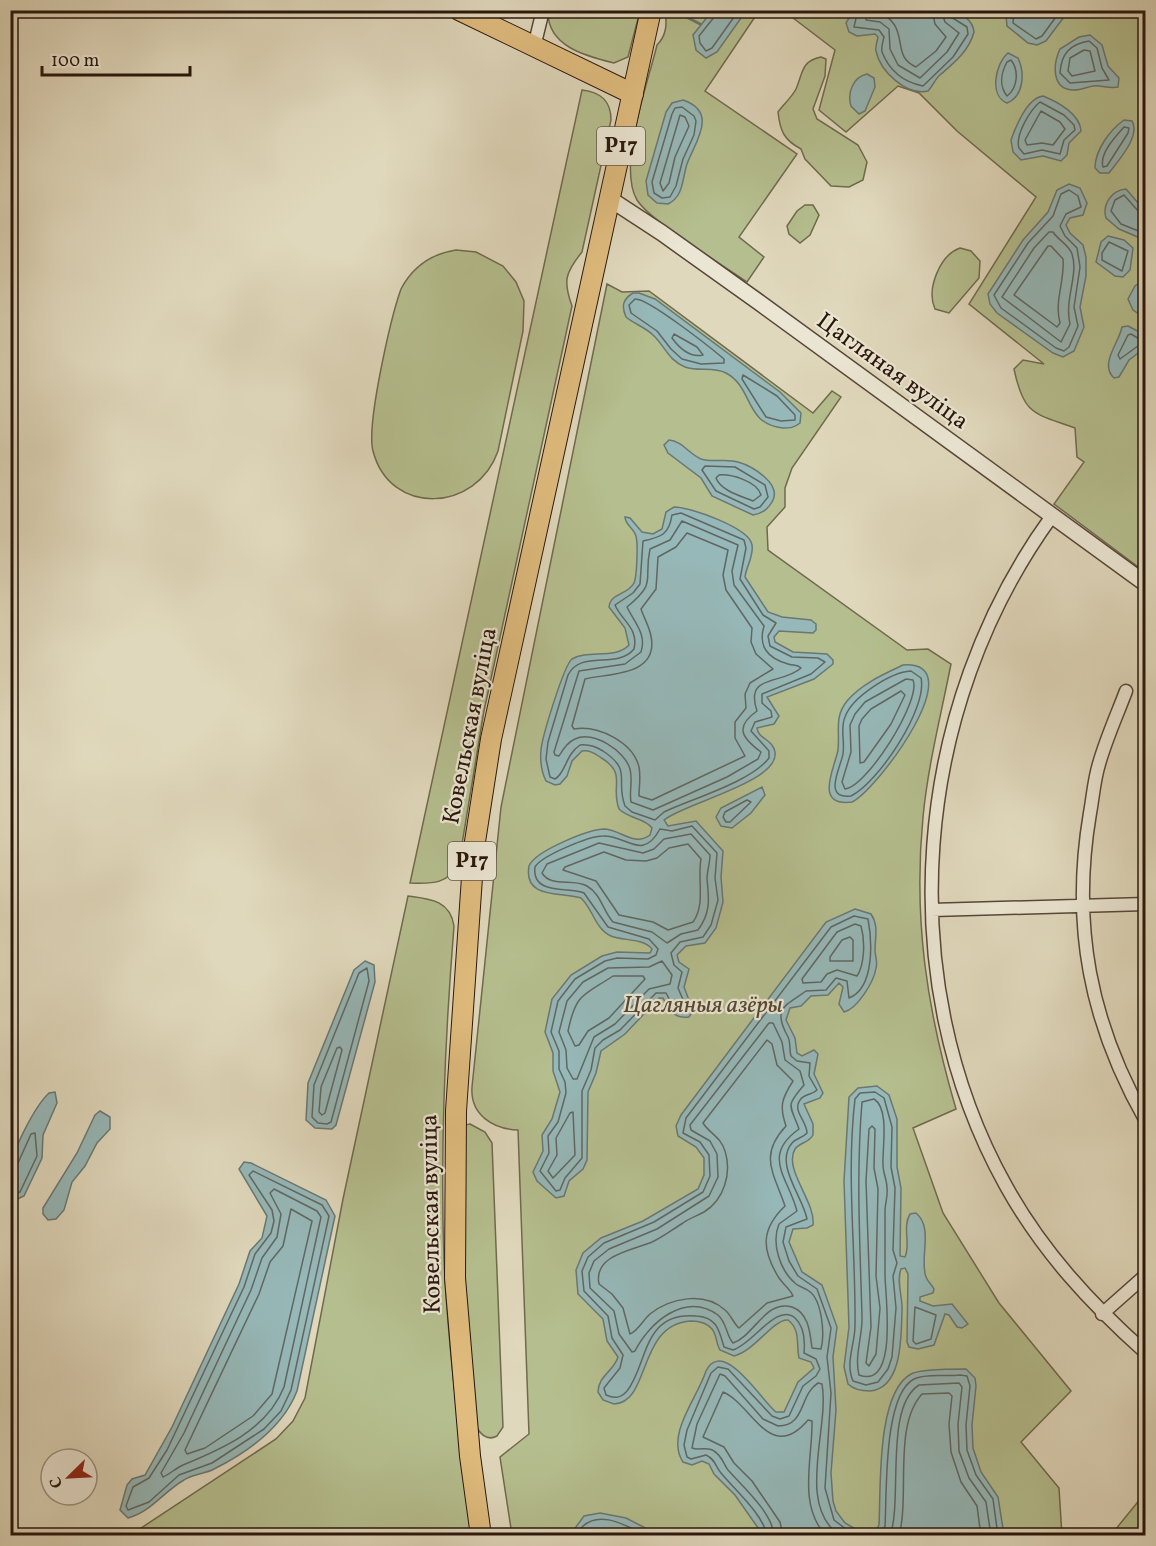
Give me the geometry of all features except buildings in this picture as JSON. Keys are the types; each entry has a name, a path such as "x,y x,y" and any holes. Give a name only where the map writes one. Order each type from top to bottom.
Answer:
{"main road":[{"path":"459,10 633,94"},
{"name":"Ковельская вуліца","path":"481,1536 459,1333 454,1225 456,1111 463,973 474,848 491,739 651,10"}],"street":[{"path":"534,47 543,10"},
{"name":"Цагляная вуліца","path":"610,199 662,232 1146,584"},
{"path":"1052,516 1002,598 963,689 944,758 936,806 932,910 934,962 950,1047 982,1137 1005,1185 1042,1242 1079,1290 1146,1353"},
{"path":"1126,691 1099,765 1087,834 1081,908 1088,967 1098,1008 1133,1100 1146,1121"},
{"path":"932,910 1081,908 1146,904"},
{"path":"1102,1314 1146,1275"}],"green space":[{"path":"548,11 640,11 628,57 614,63 570,48 554,33 549,23"},
{"path":"665,11 759,11 705,91 797,154 739,237 764,257 747,282 644,209 637,200 632,185 630,167 636,124 657,45 664,33"},
{"path":"784,11 1145,11 1145,572 1054,504 1084,462 1077,457 1075,428 1040,415 1027,404 1022,396 1014,369 1023,360 1044,364 969,304 1036,197 957,131 919,93 898,86 846,132 819,110 835,50"},
{"path":"821,57 826,59 825,76 813,109 817,119 858,145 867,162 863,180 849,187 831,186 805,159 801,149 787,138 780,125 778,112 796,89 804,68 810,61"},
{"path":"582,90 599,95 607,102 611,120 582,252 567,278 567,290 572,306 484,711 459,862 445,879 433,883 410,883"},
{"path":"805,205 813,205 819,215 810,235 800,243 789,234 787,226 797,211"},
{"path":"960,248 971,251 980,261 979,278 949,313 935,309 932,292 937,274 946,258"},
{"path":"456,250 476,252 503,266 516,282 524,301 523,331 498,451 487,471 472,486 454,495 434,499 414,496 397,487 382,472 373,451 373,419 391,322 401,289 411,274 424,262"},
{"name":"Цагляныя азёры","path":"607,284 622,292 649,291 813,413 832,391 841,397 792,468 785,488 785,507 767,527 768,550 907,650 928,649 951,664 925,798 920,855 920,892 921,929 930,1000 956,1109 913,1128 943,1213 999,1303 1071,1391 1021,1442 1059,1488 1062,1536 512,1535 500,1457 529,1434 518,1130 500,1127 485,1119 475,1105 472,1087 501,807"},
{"path":"408,896 438,902 452,917 454,926 444,1092 444,1259 459,1432 472,1535 129,1536 276,1439 293,1421 305,1398 343,1199"},
{"path":"470,1124 485,1132 492,1143 503,1427 497,1436 491,1438 483,1435 477,1428 463,1304 465,1125"},
{"path":"1145,1493 1145,1535 1111,1535"}],"water":[{"path":"942,10 954,12 971,22 974,32 969,45 951,66 938,77 928,91 920,92 903,86 888,74 878,59 876,49 878,37 875,34 857,36 849,32 846,23 853,11 895,11 899,13"},
{"path":"712,11 746,11 717,52 706,58 696,50 693,35"},
{"path":"1010,11 1067,11 1067,13 1046,41 1037,45 1028,43 1007,26 1006,16"},
{"path":"1090,35 1102,45 1108,66 1119,78 1118,87 1093,86 1074,90 1061,86 1058,81 1055,69 1060,49 1079,37"},
{"path":"1008,53 1018,58 1022,77 1020,90 1013,100 1007,103 998,94 996,80 1000,64"},
{"path":"867,74 874,78 875,87 865,111 859,114 851,106 852,86 858,78"},
{"path":"1043,96 1061,105 1072,114 1077,119 1081,131 1069,143 1067,155 1061,161 1043,156 1021,160 1013,152 1011,140 1027,107"},
{"path":"683,100 694,105 700,112 702,128 687,164 680,192 668,204 657,203 648,195 646,181 666,112 672,103"},
{"path":"1124,120 1132,121 1134,127 1131,141 1109,173 1100,173 1095,168 1100,148"},
{"path":"1069,184 1080,188 1087,203 1083,215 1070,218 1066,225 1070,233 1083,245 1086,257 1086,276 1080,307 1084,327 1074,351 1063,357 1053,353 997,313 990,304 988,294 1023,240 1048,212 1057,190"},
{"path":"1126,189 1145,211 1145,240 1119,229 1106,218 1105,208 1109,199 1116,192"},
{"path":"1108,236 1124,240 1133,248 1130,270 1123,277 1115,276 1096,262 1101,242"},
{"path":"1145,279 1145,318 1133,310 1128,299 1135,286"},
{"path":"633,293 655,299 780,392 801,413 800,423 788,428 771,425 755,413 741,387 726,373 685,367 675,361 653,335 626,317 624,303"},
{"path":"1128,326 1143,334 1145,348 1129,360 1119,377 1114,378 1108,366 1109,360 1122,327"},
{"path":"669,440 678,443 701,459 733,461 751,467 770,482 774,495 772,502 764,511 753,515 712,496 701,478 668,453 664,445"},
{"path":"674,507 718,520 749,538 752,549 745,577 768,612 782,617 811,620 816,624 816,630 813,633 779,631 774,637 775,642 793,652 827,654 833,660 833,664 814,679 767,697 779,716 774,724 757,728 775,752 772,763 762,773 664,820 668,826 696,821 723,851 721,877 723,902 716,928 705,943 686,946 677,955 679,962 689,969 684,987 693,1011 689,1017 679,1017 670,1010 663,998 659,998 625,1034 601,1051 596,1073 588,1092 587,1160 583,1169 569,1181 564,1196 556,1198 537,1181 533,1172 543,1151 542,1135 552,1119 560,1092 553,1071 553,1053 545,1032 552,999 571,975 602,956 617,952 650,953 652,949 643,943 616,938 606,933 581,898 538,889 529,877 529,866 533,860 551,848 587,833 605,829 638,839 650,835 652,828 619,809 614,769 591,752 582,751 572,761 567,776 560,784 555,785 546,781 541,766 542,743 559,687 572,659 578,656 616,652 629,645 625,628 609,607 612,599 628,590 635,580 637,540 625,517 630,518 642,532 653,534 662,529 666,512"},
{"path":"903,665 922,669 929,682 925,703 914,727 898,752 865,792 852,802 840,802 833,798 829,784 838,750 840,713 847,701 866,685"},
{"path":"762,787 765,795 751,813 732,828 721,826 716,817 721,808"},
{"path":"855,909 871,914 876,927 877,966 868,987 854,1006 844,1012 839,1004 843,987 839,983 828,995 811,996 801,1006 790,1008 786,1020 795,1038 797,1053 802,1056 814,1050 818,1054 814,1074 823,1093 820,1098 804,1104 813,1124 813,1135 795,1149 792,1157 796,1176 810,1206 813,1225 793,1229 789,1242 802,1272 822,1285 837,1327 833,1357 836,1410 831,1473 833,1501 836,1511 845,1523 859,1531 875,1532 879,1525 881,1467 886,1421 900,1385 915,1372 966,1369 975,1378 976,1386 972,1425 973,1448 981,1472 998,1497 1004,1535 763,1535 735,1495 714,1474 709,1464 702,1461 692,1465 683,1462 678,1451 680,1428 706,1371 713,1363 722,1361 732,1366 776,1412 784,1412 798,1382 814,1368 811,1362 799,1358 795,1328 788,1320 776,1324 749,1348 734,1356 720,1350 714,1331 705,1324 691,1321 674,1325 661,1335 634,1391 626,1400 614,1404 603,1400 598,1392 603,1378 618,1357 607,1341 603,1319 578,1294 576,1270 583,1253 601,1238 643,1221 698,1189 704,1175 704,1158 696,1147 678,1136 676,1126 681,1115 826,922"},
{"path":"365,961 374,965 375,982 336,1125 332,1129 315,1128 306,1120 308,1083 354,970"},
{"path":"877,1086 889,1095 897,1119 897,1167 901,1188 900,1256 905,1257 907,1252 908,1219 910,1214 916,1213 924,1227 924,1269 934,1289 933,1293 920,1297 920,1301 933,1306 952,1304 968,1324 962,1328 957,1327 949,1315 945,1314 934,1345 918,1349 909,1347 907,1342 908,1274 905,1268 901,1269 899,1279 902,1321 898,1359 889,1381 881,1388 867,1391 855,1389 848,1384 844,1367 849,1327 844,1181 849,1097 858,1088"},
{"path":"55,1092 57,1103 43,1135 42,1158 24,1196 11,1202 10,1169 15,1151 25,1128 43,1099 49,1093"},
{"path":"100,1111 110,1117 110,1129 97,1143 85,1166 72,1182 64,1210 56,1219 48,1220 43,1214 43,1208 77,1153 95,1115"},
{"path":"244,1162 251,1163 326,1200 335,1216 297,1391 291,1404 274,1427 252,1446 214,1469 184,1480 150,1507 128,1518 120,1510 127,1485 132,1479 145,1475 172,1427 239,1284 250,1251 262,1238 267,1216 239,1169"},
{"path":"600,1513 626,1518 659,1535 570,1535 584,1516"}],"waterway":[{"path":"673,10 700,24"}]}
